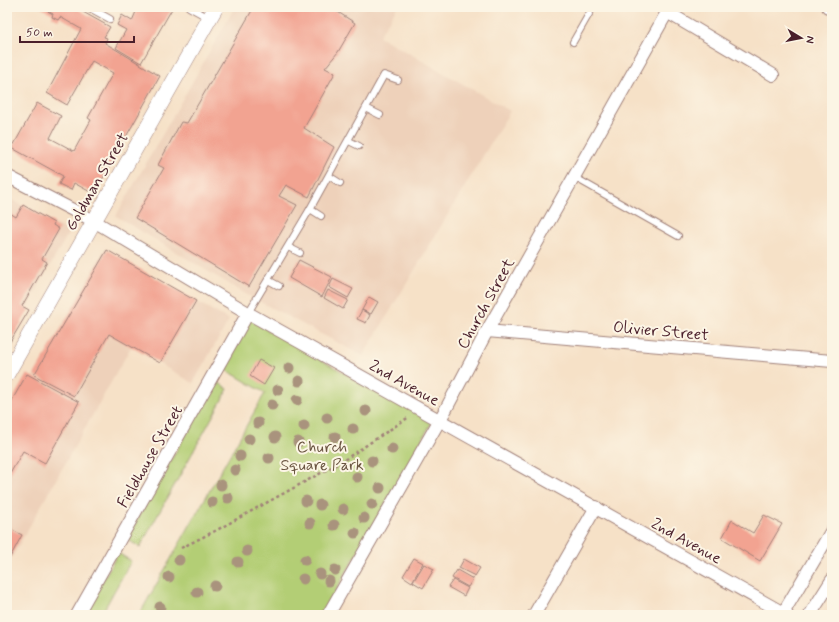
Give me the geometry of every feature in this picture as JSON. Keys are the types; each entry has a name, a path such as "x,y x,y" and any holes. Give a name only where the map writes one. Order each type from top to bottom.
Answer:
{"street":[{"path":"828,7 832,9"},
{"path":"668,10 773,75"},
{"name":"Church Street","path":"328,615 439,420 487,331 668,10"},
{"name":"Goldman Street","path":"7,374 213,13"},
{"name":"2nd Avenue","path":"7,176 94,221 248,313 784,614"},
{"name":"Fieldhouse Street","path":"77,615 248,313"},
{"name":"Olivier Street","path":"487,331 832,360"},
{"path":"534,615 596,508"},
{"path":"784,614 832,530"},
{"path":"810,615 832,580"}],"lane":[{"path":"88,7 110,19"},
{"path":"189,7 213,13"},
{"path":"573,42 593,7"},
{"path":"248,313 329,176 384,75 398,80"},
{"path":"366,108 380,115"},
{"path":"348,141 359,146"},
{"path":"329,176 340,183"},
{"path":"574,177 678,236"},
{"path":"310,209 321,216"},
{"path":"288,247 300,253"},
{"path":"268,280 279,286"}],"path":[{"path":"181,548 341,462 387,433 421,409"}],"shaded area":[{"path":"235,7 397,7 379,36 510,111 363,356 249,296 116,216"},
{"path":"7,197 69,232 7,343"},
{"path":"105,249 229,320 193,383 131,347 7,566 7,423"}],"green space":[{"name":"Church Square Park","path":"250,320 432,422 322,615 139,615 265,393 223,368"},
{"path":"216,381 228,389 140,547 126,539"},
{"path":"118,553 131,561 101,615 83,615"}],"building":[{"path":"40,7 74,7 110,27 104,37 107,38 105,43 160,76 94,194 74,183 71,190 59,184 63,176 12,148 37,103 61,116 50,138 74,151 91,120 88,118 113,73 92,61 67,105 47,93 81,29 60,17 58,20 52,17 53,14"},
{"path":"138,7 173,7 141,63 116,48 126,30 117,25 122,15 132,21"},
{"path":"254,7 330,7 355,23 338,52 325,68 335,73 304,128 334,147 309,197 286,185 279,196 297,205 249,287 135,218 164,168 158,165 181,122 187,123"},
{"path":"23,205 54,223 53,225 59,229 42,259 47,262 22,306 29,310 7,347 7,218 10,213 16,217"},
{"path":"107,250 196,301 160,363 109,334 74,396 34,375"},
{"path":"299,260 332,277 322,297 289,278"},
{"path":"333,279 353,289 348,298 329,287"},
{"path":"328,290 348,300 343,309 324,298"},
{"path":"369,297 378,302 371,314 362,310"},
{"path":"362,310 370,315 366,323 357,319"},
{"path":"259,360 274,368 264,385 250,376"},
{"path":"27,374 79,402 45,463 23,451 7,479 7,409"},
{"path":"764,515 782,524 760,561 722,538 732,520 753,533"},
{"path":"7,527 22,535 7,563"},
{"path":"414,558 423,563 412,582 403,576"},
{"path":"464,559 480,568 475,576 459,568"},
{"path":"424,564 434,569 423,588 413,582"},
{"path":"457,570 473,579 468,587 452,578"},
{"path":"453,580 468,588 464,596 448,587"}]}
